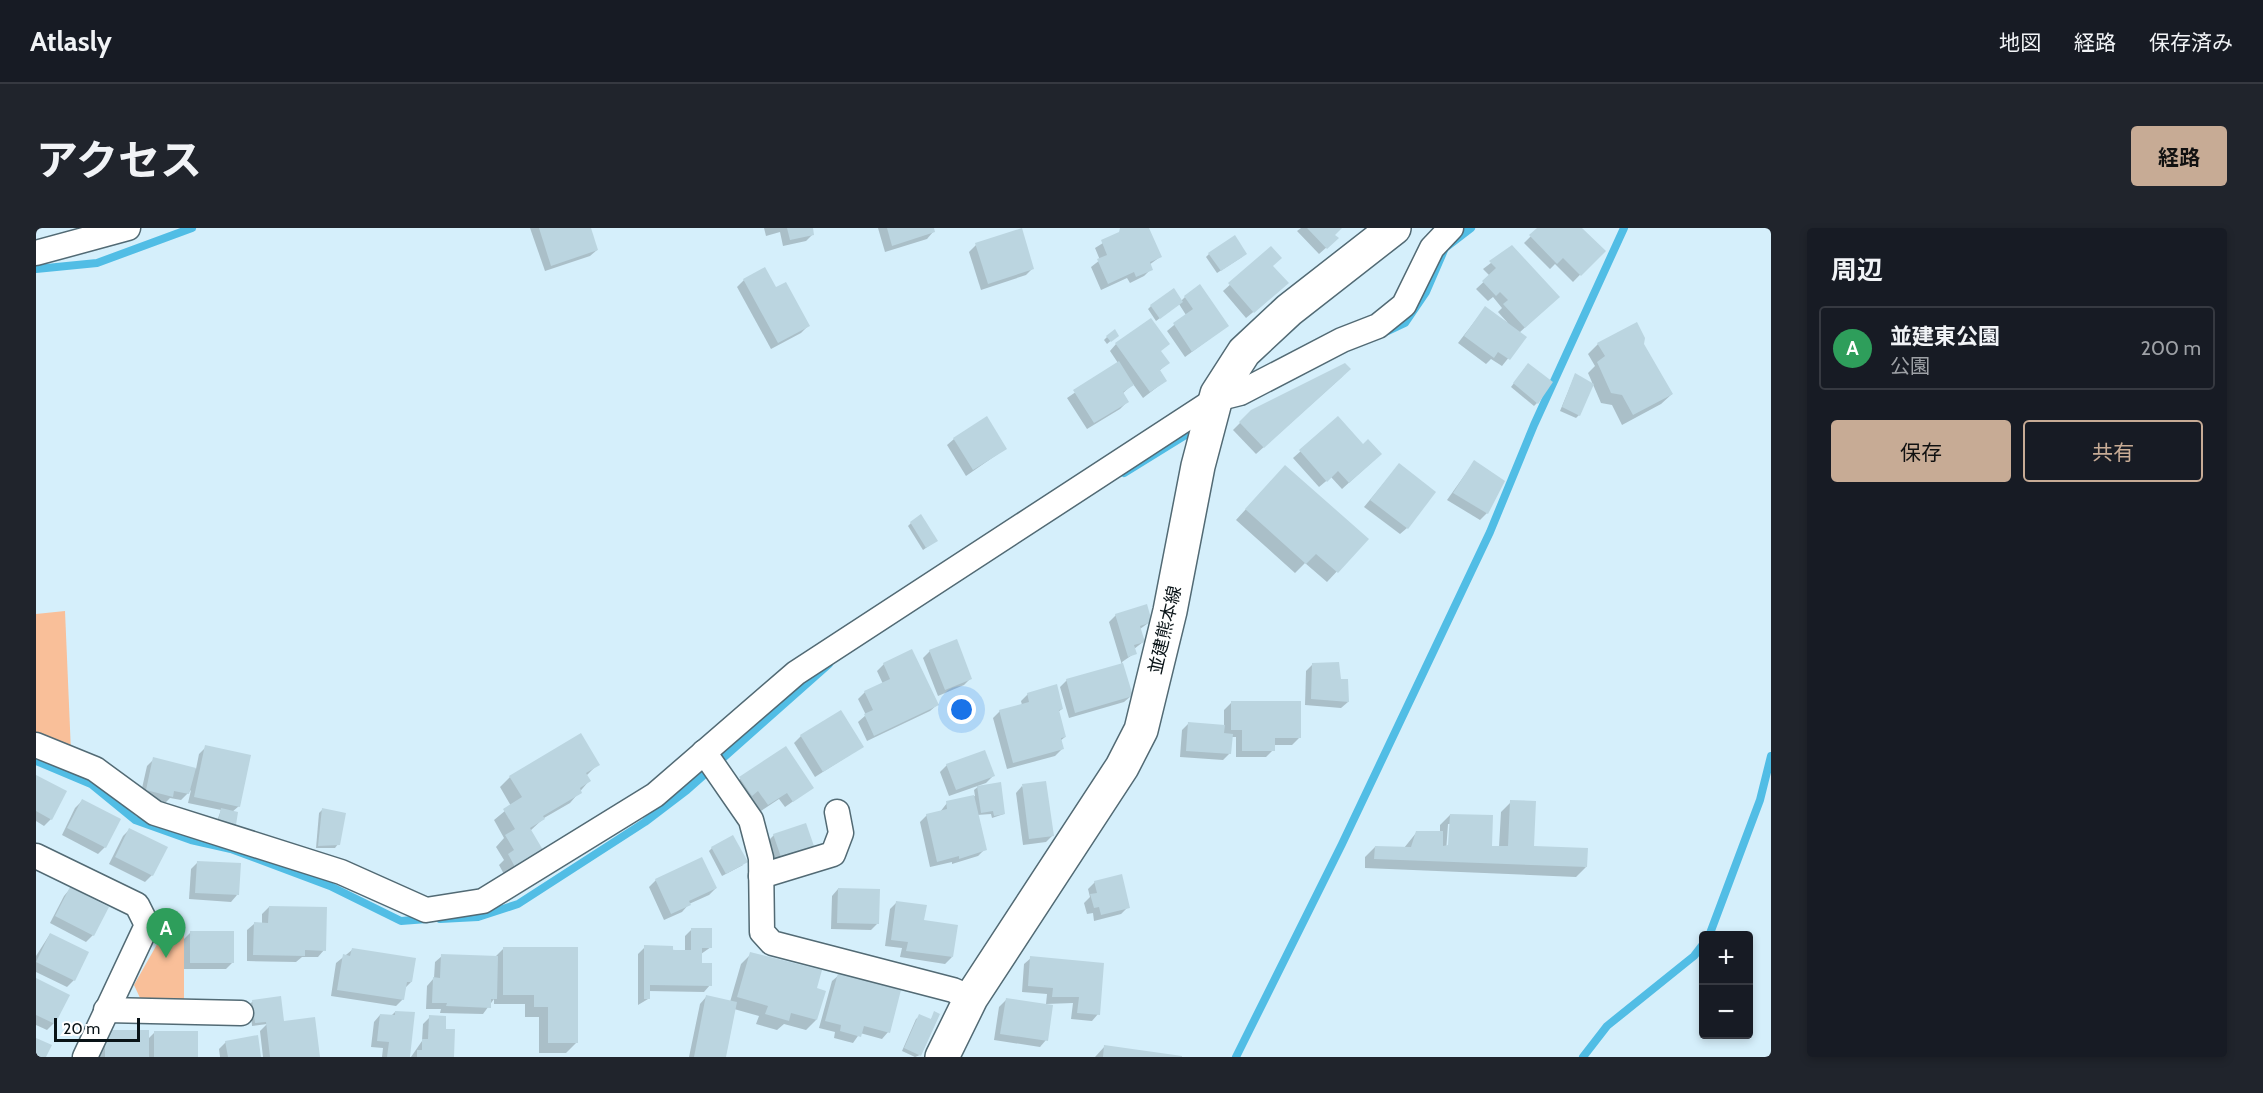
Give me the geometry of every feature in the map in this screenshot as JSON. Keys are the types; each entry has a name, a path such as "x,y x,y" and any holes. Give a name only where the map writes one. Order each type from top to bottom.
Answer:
{"main road":[{"name":"並建熊本線","path":"942,1057 971,998 1122,767 1141,730 1170,610 1198,466 1216,399 1244,352 1289,310 1394,228"}],"street":[{"path":"36,253 128,228"},
{"path":"36,745 95,769 155,813 340,872 426,910 483,902 655,795 796,673 1216,399 1240,393 1342,340 1378,326 1404,305 1432,248 1450,228"},
{"path":"704,752 751,820 761,858 762,932 772,943 953,990 971,998"},
{"path":"761,876 833,854 841,833 837,812"},
{"path":"36,856 137,905 147,925 85,1057"},
{"path":"106,1010 241,1013"}],"shaded area":[{"path":"65,611 71,752 36,739 36,614"},
{"path":"164,932 184,932 184,1002 141,1000 134,985"}],"building":[{"path":"539,228 591,228 598,250 551,266"},
{"path":"787,228 813,228 814,235 790,240"},
{"path":"887,228 934,228 935,232 892,246"},
{"path":"1022,228 1034,269 988,284 975,243"},
{"path":"1120,228 1149,228 1162,257 1150,262 1153,270 1136,277 1134,272 1108,284 1097,259 1107,255 1101,240 1119,232"},
{"path":"1307,228 1342,228 1335,235 1339,238 1327,249"},
{"path":"1537,228 1582,228 1606,251 1581,276 1563,258 1557,264 1529,235"},
{"path":"1235,235 1247,254 1221,271 1208,253"},
{"path":"1512,245 1560,297 1525,328 1503,304 1508,300 1500,292 1496,296 1482,281 1496,268 1489,261"},
{"path":"1271,246 1282,258 1273,266 1289,283 1254,313 1228,283"},
{"path":"765,267 776,287 786,282 810,326 778,343 743,279"},
{"path":"1200,284 1229,326 1192,352 1173,323 1193,309 1184,296"},
{"path":"1174,288 1183,302 1160,319 1150,305"},
{"path":"1485,306 1527,337 1510,360 1498,352 1494,358 1464,336"},
{"path":"1151,318 1170,344 1161,351 1170,363 1160,370 1167,381 1150,392 1115,343"},
{"path":"1637,322 1645,338 1644,344 1673,394 1633,415 1622,395 1611,393 1597,362 1605,356 1597,343"},
{"path":"1115,329 1119,336 1111,342 1106,336"},
{"path":"1119,361 1134,385 1123,392 1129,402 1094,423 1073,390"},
{"path":"1345,363 1351,369 1264,448 1239,422 1251,410"},
{"path":"1528,363 1553,382 1538,404 1513,383"},
{"path":"1575,373 1594,384 1580,416 1562,407"},
{"path":"987,416 1007,449 973,470 953,438"},
{"path":"1338,416 1363,444 1368,439 1382,454 1349,483 1338,471 1327,482 1299,450"},
{"path":"1474,460 1505,481 1488,514 1453,493"},
{"path":"1399,463 1436,492 1408,529 1370,500"},
{"path":"1285,465 1369,539 1338,573 1316,554 1306,564 1245,509"},
{"path":"921,514 938,541 926,548 910,522"},
{"path":"1147,604 1152,622 1140,626 1145,642 1134,645 1137,654 1128,657 1115,614"},
{"path":"957,639 972,679 945,690 929,650"},
{"path":"912,649 939,705 874,736 864,714 873,710 864,691 890,679 883,663"},
{"path":"1339,662 1341,679 1348,679 1349,702 1311,699 1312,663"},
{"path":"1123,663 1133,696 1075,713 1066,679"},
{"path":"1057,684 1063,709 1059,710 1066,737 1061,738 1064,749 1013,763 999,710 1029,702 1027,693"},
{"path":"1231,701 1301,701 1301,738 1275,738 1275,751 1242,751 1242,730 1231,730"},
{"path":"841,710 864,747 823,772 800,735"},
{"path":"1188,722 1225,725 1224,733 1233,734 1231,754 1186,751"},
{"path":"581,733 600,765 586,773 591,781 580,788 582,793 543,816 545,819 530,828 543,850 515,867 508,854 514,850 505,835 515,829 503,809 522,797 509,776"},
{"path":"205,745 251,755 240,807 194,797"},
{"path":"786,746 814,788 793,802 787,793 768,805 758,791 752,796 739,777"},
{"path":"985,750 995,776 956,790 946,764"},
{"path":"153,757 196,768 189,794 174,791 173,797 146,790"},
{"path":"36,775 67,791 52,820 36,811"},
{"path":"1046,781 1054,836 1029,839 1022,784"},
{"path":"1001,782 1005,814 994,816 993,811 981,813 977,786"},
{"path":"974,795 987,850 959,859 959,856 937,862 926,814 947,809 946,801"},
{"path":"82,799 121,819 106,848 67,828"},
{"path":"1510,800 1536,801 1534,846 1588,848 1587,867 1374,859 1375,846 1411,847 1416,831 1443,831 1443,846 1448,845 1450,814 1493,815 1492,846 1508,846"},
{"path":"221,808 238,812 236,825 218,822"},
{"path":"322,808 346,813 340,845 318,846"},
{"path":"806,823 815,849 782,860 773,834"},
{"path":"129,828 168,847 153,876 115,857"},
{"path":"733,835 748,862 726,874 711,847"},
{"path":"702,857 717,888 689,901 691,905 671,914 655,879"},
{"path":"197,861 241,863 239,895 195,893"},
{"path":"1122,874 1130,908 1101,915 1099,907 1094,908 1090,894 1097,893 1094,881"},
{"path":"70,887 109,907 94,936 55,916"},
{"path":"838,888 880,889 879,924 837,923"},
{"path":"896,901 927,905 924,920 958,925 953,957 906,951 908,942 891,940"},
{"path":"269,906 327,907 326,951 305,950 305,956 253,955 254,922 268,923"},
{"path":"691,928 712,928 712,948 702,948 702,963 712,963 712,986 650,985 650,999 644,999 644,945 673,946 673,950 691,950"},
{"path":"190,931 234,931 234,963 190,963"},
{"path":"50,933 89,952 75,981 36,962"},
{"path":"503,947 578,947 578,1043 548,1043 548,1007 534,1007 534,995 503,995"},
{"path":"352,948 416,958 412,982 407,982 404,1000 337,990 343,954 350,956"},
{"path":"750,952 822,970 817,988 826,991 817,1020 791,1013 789,1021 765,1014 768,1006 737,997"},
{"path":"441,954 498,956 497,999 491,999 491,1008 446,1006 447,1003 432,1003 433,977 440,978"},
{"path":"1030,956 1104,963 1100,1015 1077,1013 1079,997 1052,997 1053,988 1028,986"},
{"path":"838,973 901,990 890,1033 864,1026 861,1037 840,1031 841,1025 825,1021"},
{"path":"36,978 70,995 55,1024 36,1015"},
{"path":"706,995 737,1002 726,1057 694,1057"},
{"path":"281,996 284,1021 315,1017 320,1057 270,1057 266,1022 255,1023 252,1000"},
{"path":"1006,998 1053,1005 1048,1041 1000,1034"},
{"path":"395,1011 415,1012 410,1057 387,1057 389,1042 377,1041 380,1014 395,1015"},
{"path":"934,1011 940,1014 921,1056 904,1048 919,1014 931,1019"},
{"path":"429,1015 446,1016 446,1029 455,1029 454,1057 417,1057 417,1050 422,1050 422,1039 428,1039"},
{"path":"105,1030 149,1030 149,1057 105,1057"},
{"path":"154,1031 198,1031 198,1057 154,1057"},
{"path":"258,1035 261,1057 228,1057 225,1041"},
{"path":"36,1038 52,1045 46,1057 36,1057"},
{"path":"1104,1045 1182,1056 1182,1057 1103,1057"}],"waterway":[{"path":"36,269 97,263 192,228"},
{"path":"1388,331 1405,323 1426,292 1445,248 1471,228"},
{"path":"1236,1057 1342,844 1490,532 1534,425 1624,228"},
{"path":"1124,473 1200,426"},
{"path":"440,919 478,917 518,904 645,822 687,790 829,664"},
{"path":"1711,931 1760,800 1771,756"},
{"path":"36,761 91,784 135,820 191,840 231,849 330,886 401,921 427,919"},
{"path":"1583,1057 1607,1026 1694,956 1699,950"}],"place":[{"name":"並建東公園","path":"166,958"}]}
